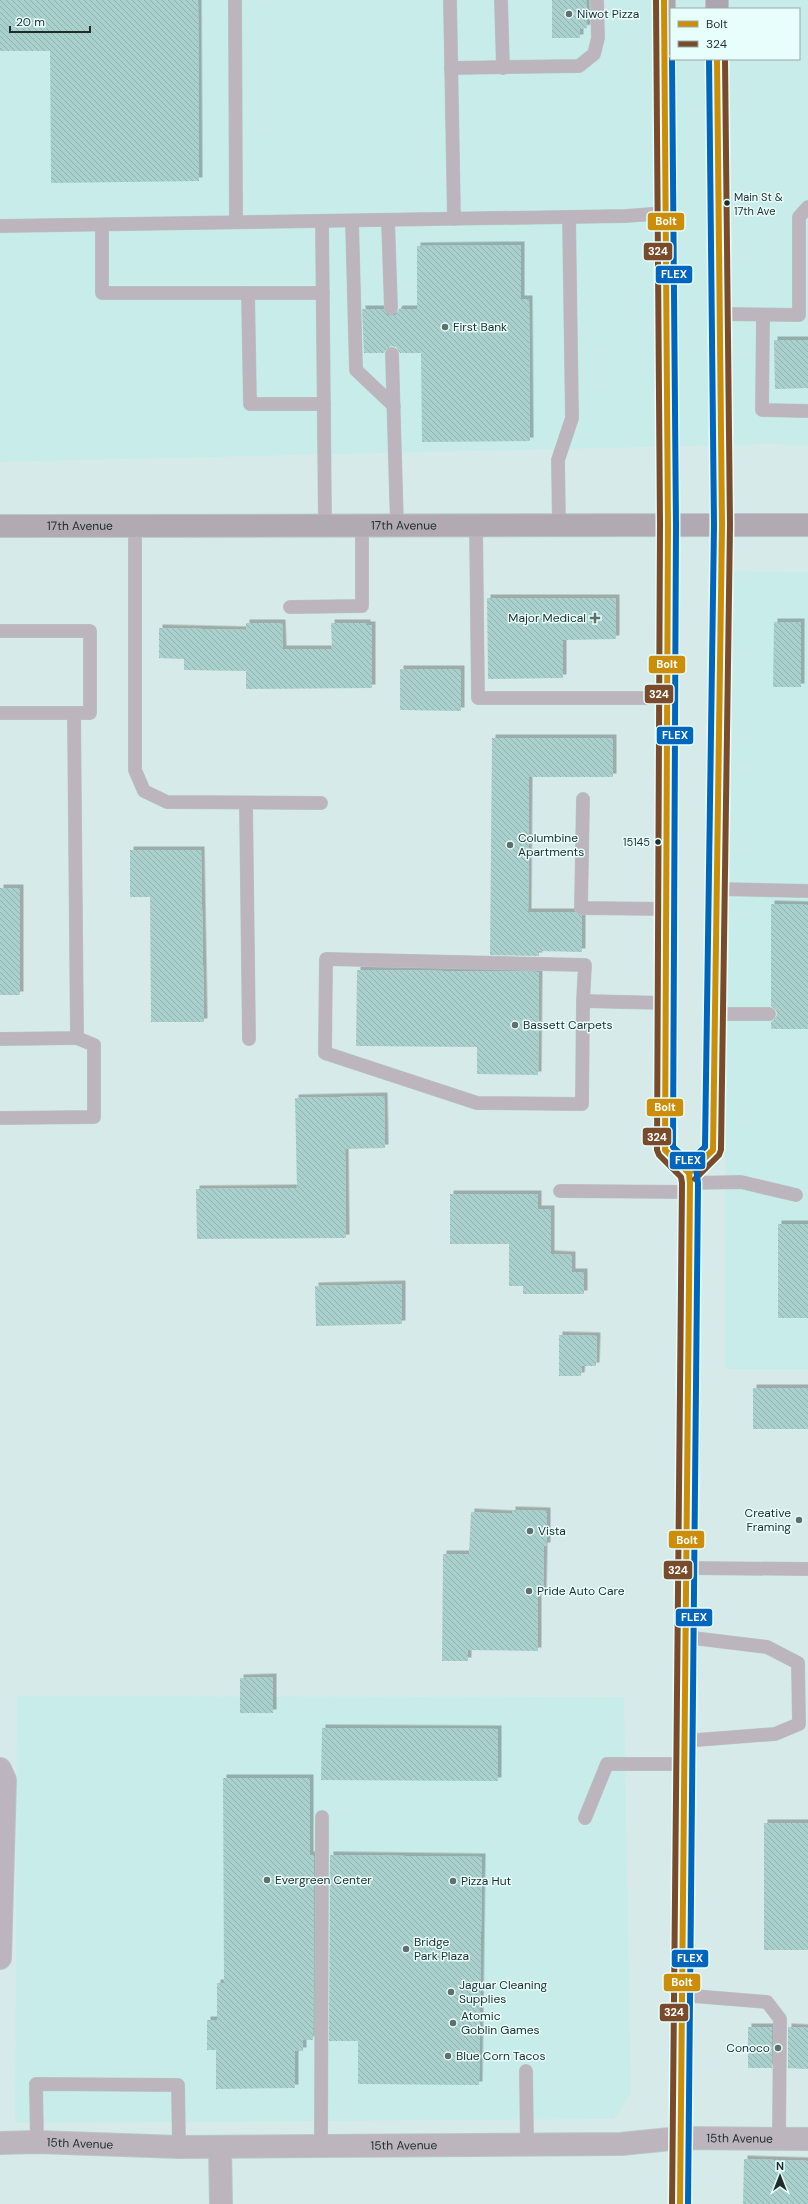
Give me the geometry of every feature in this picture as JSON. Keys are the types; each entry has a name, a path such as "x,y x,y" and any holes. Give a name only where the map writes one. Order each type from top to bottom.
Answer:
{"highway":[{"path":"664,0 668,525 668,909 665,1150 690,1183"},
{"path":"680,2204 690,1183 713,1150 722,525 717,60"}],"main road":[{"name":"17th Avenue","path":"0,526 808,525"}],"street":[{"path":"0,1769 6,1780 0,1958"},
{"name":"15th Avenue","path":"0,2143 37,2142 220,2147 621,2144 680,2138 808,2139"},
{"path":"220,2147 221,2204"}],"lane":[{"path":"235,0 236,222"},
{"path":"450,0 454,219"},
{"path":"501,0 503,68"},
{"path":"451,68 579,66 594,54 598,38 597,0"},
{"path":"719,314 804,314 799,217 808,207"},
{"path":"0,226 569,217 665,213"},
{"path":"559,526 558,460 572,418 569,217"},
{"path":"352,220 356,370 394,406"},
{"path":"388,220 391,308"},
{"path":"322,221 325,526"},
{"path":"102,224 102,293 323,293"},
{"path":"248,293 250,404 324,404"},
{"path":"763,314 762,410 808,410"},
{"path":"392,354 398,526"},
{"path":"135,526 135,770 144,791 167,802 321,803"},
{"path":"290,607 362,606 362,526"},
{"path":"476,526 478,698 668,698"},
{"path":"0,631 90,631 90,713 0,713"},
{"path":"74,713 77,1038"},
{"path":"583,800 581,908 668,909"},
{"path":"246,803 249,1039"},
{"path":"717,890 808,891"},
{"path":"326,959 585,965 583,1001 582,1104 477,1103 325,1053 326,959"},
{"path":"583,1001 666,1002"},
{"path":"715,1014 769,1014"},
{"path":"0,1039 77,1038 94,1045 94,1117 0,1118"},
{"path":"560,1191 690,1183 740,1182 796,1195"},
{"path":"686,1568 808,1569"},
{"path":"684,1742 774,1734 804,1724 803,1663 767,1647 685,1637"},
{"path":"586,1818 607,1764 684,1764"},
{"path":"321,2146 322,1817"},
{"path":"681,1995 767,2002 780,2019 779,2139"},
{"path":"526,2071 527,2145"},
{"path":"37,2142 36,2084 178,2085 179,2147"}],"shaded area":[{"path":"0,0 808,0 808,446 774,444 0,462"},
{"path":"726,571 808,572 808,1369 725,1369"},
{"path":"17,1696 624,1697 631,2093 614,2119 15,2123"}],"building":[{"path":"0,0 198,0 199,181 51,183 50,51 0,51"},
{"name":"Niwot Pizza","path":"552,0 586,0 587,28 580,29 580,38 552,38"},
{"name":"First Bank","path":"521,245 521,299 529,299 530,441 422,442 421,353 400,353 396,347 392,346 388,347 384,353 364,353 362,309 383,309 387,315 391,316 396,315 399,309 417,309 417,246"},
{"path":"774,340 808,340 808,388 775,389"},
{"path":"487,598 616,598 616,639 563,640 563,678 488,679"},
{"path":"774,622 801,622 801,687 773,687"},
{"path":"246,623 282,623 283,649 332,649 331,623 367,623 367,625 372,625 372,688 246,689 246,671 184,670 184,659 159,658 159,628 246,630"},
{"path":"400,669 461,669 461,711 400,710"},
{"name":"Columbine Apartments","path":"492,738 613,738 613,777 529,777 528,912 574,912 582,916 582,952 539,951 539,956 490,955"},
{"path":"130,850 201,850 204,1022 151,1022 150,897 130,897"},
{"path":"0,888 20,888 20,995 0,995"},
{"path":"771,904 808,905 808,1029 771,1029 771,1022 776,1018 777,1014 776,1010 771,1006"},
{"path":"357,970 539,972 538,1075 477,1074 477,1047 356,1046"},
{"path":"384,1096 385,1148 345,1149 346,1238 197,1239 196,1189 297,1188 295,1098"},
{"path":"450,1194 538,1194 538,1209 551,1209 551,1254 572,1255 572,1272 584,1272 584,1294 523,1294 523,1286 509,1286 509,1244 450,1244"},
{"path":"778,1224 808,1224 808,1318 778,1318"},
{"path":"402,1284 402,1324 316,1326 315,1286"},
{"path":"559,1335 597,1336 596,1366 582,1366 581,1376 559,1376"},
{"path":"753,1388 808,1388 808,1429 753,1429"},
{"path":"512,1510 547,1511 547,1546 544,1546 543,1593 538,1593 538,1651 468,1650 468,1661 442,1661 443,1554 469,1554 471,1512 512,1514"},
{"path":"273,1677 273,1713 240,1713 240,1678"},
{"path":"322,1728 498,1729 498,1781 321,1780"},
{"name":"Evergreen Center","path":"223,1778 310,1778 310,1855 314,1855 313,2040 303,2040 303,2051 295,2051 295,2088 216,2089 216,2050 207,2050 207,2020 217,2020 217,1983 224,1983"},
{"path":"764,1823 808,1823 808,1950 764,1950"},
{"name":"Bridge Park Plaza","path":"330,1855 482,1857 479,2085 358,2084 358,2041 329,2041"},
{"path":"748,2027 772,2027 772,2068 748,2068"},
{"path":"788,2027 808,2028 808,2069 788,2068"},
{"path":"744,2159 808,2161 808,2204 743,2204"}],"transit line":[{"name":"324","path":"656,0 660,525 657,1150 659,1155 681,1177 682,1183 672,2204"},
{"name":"Bolt","path":"664,0 668,525 665,1150 689,1173 690,1183 680,2204"},
{"name":"FLEX","path":"672,60 676,525 673,1147 696,1168 698,1183 688,2204"},
{"name":"FLEX","path":"683,1167 705,1147 714,525 709,60"},
{"name":"Bolt","path":"689,1173 713,1150 722,525 717,60"},
{"name":"324","path":"695,1179 719,1155 721,1150 730,525 725,60"}],"place":[{"name":"Niwot Pizza","path":"569,14"},
{"name":"Main St & 17th Ave","path":"727,203"},
{"name":"First Bank","path":"445,327"},
{"name":"Major Medical","path":"595,618"},
{"name":"15145","path":"658,842"},
{"name":"Columbine Apartments","path":"510,845"},
{"name":"Bassett Carpets","path":"515,1025"},
{"name":"Creative Framing","path":"799,1520"},
{"name":"Vista","path":"530,1531"},
{"name":"Pride Auto Care","path":"529,1591"},
{"name":"Evergreen Center","path":"267,1880"},
{"name":"Pizza Hut","path":"453,1881"},
{"name":"Bridge Park Plaza","path":"406,1949"},
{"name":"Jaguar Cleaning Supplies","path":"451,1992"},
{"name":"Atomic Goblin Games","path":"453,2023"},
{"name":"Conoco","path":"778,2048"},
{"name":"Blue Corn Tacos","path":"448,2056"}]}
